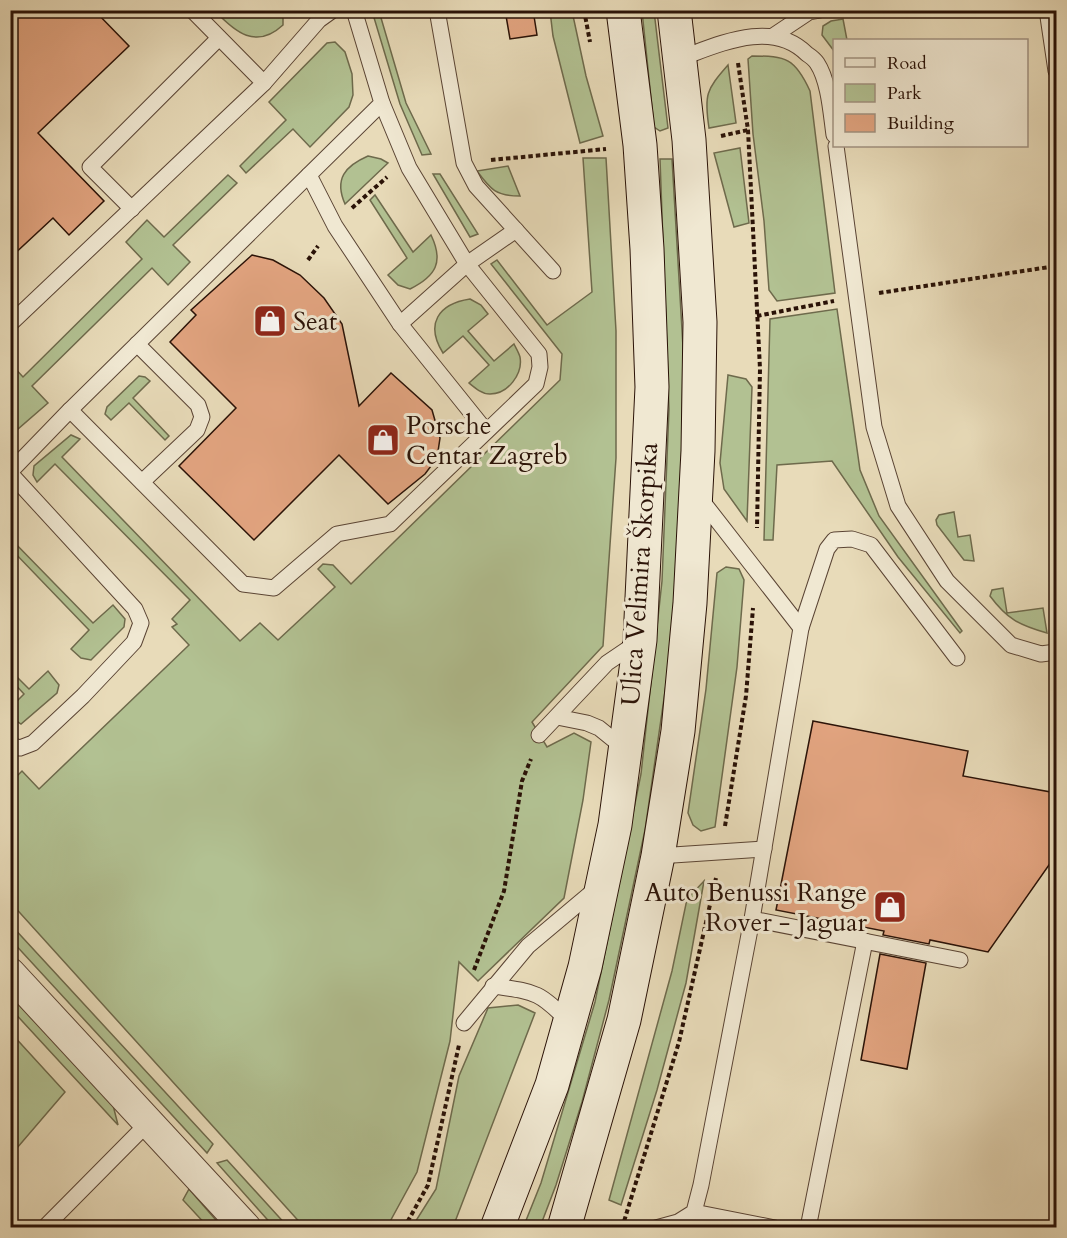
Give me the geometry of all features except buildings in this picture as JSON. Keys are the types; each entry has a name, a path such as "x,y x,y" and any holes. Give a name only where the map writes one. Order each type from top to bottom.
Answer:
{"main road":[{"name":"Ulica Velimira Škorpika","path":"497,1227 552,1084 585,967 615,825 640,640 652,387 647,249 640,156 623,10"},
{"name":"Ulica Velimira Škorpika","path":"564,1227 624,1020 658,856 678,731 690,603 696,494 700,322 690,140 674,10"}],"street":[{"path":"10,973 246,1227"}],"lane":[{"path":"192,10 264,83"},
{"path":"10,324 264,83 319,20 333,10"},
{"path":"70,410 243,584 274,588 338,534 390,524 536,384 540,367 539,354 467,264 409,168 382,103 354,10"},
{"path":"437,10 464,163 476,186 553,271"},
{"path":"1047,10 1056,71"},
{"path":"772,36 812,11"},
{"path":"681,58 735,39 772,36 799,45 817,63 827,91 833,129"},
{"path":"132,209 90,167 219,38"},
{"path":"10,745 20,748 33,742 58,719 134,642 141,623 135,609 10,473 70,410 382,103"},
{"path":"836,147 874,427 898,506 947,581 1011,645 1041,654 1056,651"},
{"path":"309,175 335,226 400,324 486,431"},
{"path":"400,324 467,264 516,230"},
{"path":"137,344 198,405 202,417 197,430 142,482"},
{"path":"696,494 801,628"},
{"path":"694,1212 752,919 801,628 827,549 834,540 852,539 870,545 957,658"},
{"path":"539,735 607,663 640,640"},
{"path":"557,717 587,723 598,728 625,749"},
{"path":"658,856 764,849"},
{"path":"464,1023 528,946 602,884"},
{"path":"752,919 960,960"},
{"path":"808,1227 865,941"},
{"path":"493,986 531,991 547,999 569,1022"},
{"path":"44,1227 148,1123"},
{"path":"657,1227 678,1222 694,1212 775,1227"}],"path":[{"path":"738,59 748,130 760,369 757,531"},
{"path":"718,136 748,130"},
{"path":"464,163 615,147"},
{"path":"347,213 394,170"},
{"path":"757,316 856,297 1056,266"},
{"path":"725,822 746,696 753,604"},
{"path":"622,1227 679,1042 717,875"}],"green space":[{"path":"215,11 283,11 283,25 264,36 255,37 230,26"},
{"path":"372,11 379,11 406,103 431,154 422,155 400,104"},
{"path":"550,11 572,11 586,76 603,136 580,143 553,36"},
{"path":"642,11 654,11 668,128 660,131 654,127"},
{"path":"843,19 847,39 833,39 833,50 822,35 823,26 831,21"},
{"path":"335,42 345,52 352,74 353,95 349,107 310,147 293,129 246,173 240,166 286,120 269,102 327,43"},
{"path":"752,56 781,58 788,61 794,65 805,80 810,91 835,293 777,301 769,290 764,221 753,134 748,59"},
{"path":"728,65 736,123 709,128 708,94"},
{"path":"740,148 749,223 734,227 714,153"},
{"path":"368,156 388,163 345,204 341,180 353,164"},
{"path":"583,158 606,158 616,331 616,458 603,646 532,722 547,747 574,733 591,742 583,800 564,898 478,981 459,962 450,1041 417,1172 387,1227 304,1227 11,903 10,783 22,771 39,789 189,645 172,627 177,624 172,619 190,600 55,464 37,482 33,475 34,466 71,435 80,439 62,457 240,641 260,623 278,640 335,587 318,569 323,564 333,565 351,584 560,380 562,354 491,264 497,260 547,325 592,292"},
{"path":"660,159 672,159 683,347 681,506 670,657 645,830 609,1000 582,1102 556,1185 540,1227 523,1228 541,1183 595,1002 641,774 662,581 669,409"},
{"path":"508,166 520,196 505,195 495,191 477,171"},
{"path":"433,174 440,174 478,234 470,237"},
{"path":"228,175 237,183 173,245 190,262 168,285 152,268 32,386 48,403 11,435 11,364 23,377 142,259 126,242 147,220 164,237"},
{"path":"375,195 413,252 431,235 435,245 437,261 435,267 426,279 410,289 398,285 388,275 407,258 370,200"},
{"path":"470,299 481,305 488,314 468,331 494,361 514,344 520,357 517,376 508,387 497,393 484,393 469,383 489,365 463,336 443,353 435,333 435,324 443,311 450,305"},
{"path":"837,309 860,470 879,516 962,631 960,633 898,557 832,461 777,465 773,540 764,540 770,319"},
{"path":"728,375 746,379 752,387 747,521 724,489 720,463"},
{"path":"139,376 150,381 133,398 169,436 165,440 129,403 111,420 105,414 107,407"},
{"path":"954,512 958,537 970,535 974,561 964,560 937,525 936,520 939,515"},
{"path":"10,538 93,623 113,605 125,619 124,627 91,660 81,658 71,649 89,630 11,549"},
{"path":"726,567 739,569 744,580 737,667 715,827 701,831 693,825 688,813 706,689 717,573"},
{"path":"1003,588 1007,613 1043,608 1047,633 1021,624 1002,610 990,596 992,590"},
{"path":"10,670 29,689 48,671 59,685 57,693 21,724 11,717 11,707 24,694 11,680"},
{"path":"704,881 686,983 657,1090 621,1205 609,1200 672,971 687,899"},
{"path":"11,925 213,1144 207,1153 11,940"},
{"path":"11,990 113,1105 118,1125 11,1009"},
{"path":"518,1005 535,1013 453,1227 412,1227 436,1189 459,1076 488,1008"},
{"path":"11,1033 65,1092 11,1155"},
{"path":"227,1160 288,1227 274,1227 217,1163"},
{"path":"189,1189 222,1227 208,1227 183,1200"}],"place":[{"name":"Seat","path":"270,321"},
{"name":"Porsche Centar Zagreb","path":"383,440"},
{"name":"Auto Benussi Range Rover - Jaguar","path":"890,907"}]}
